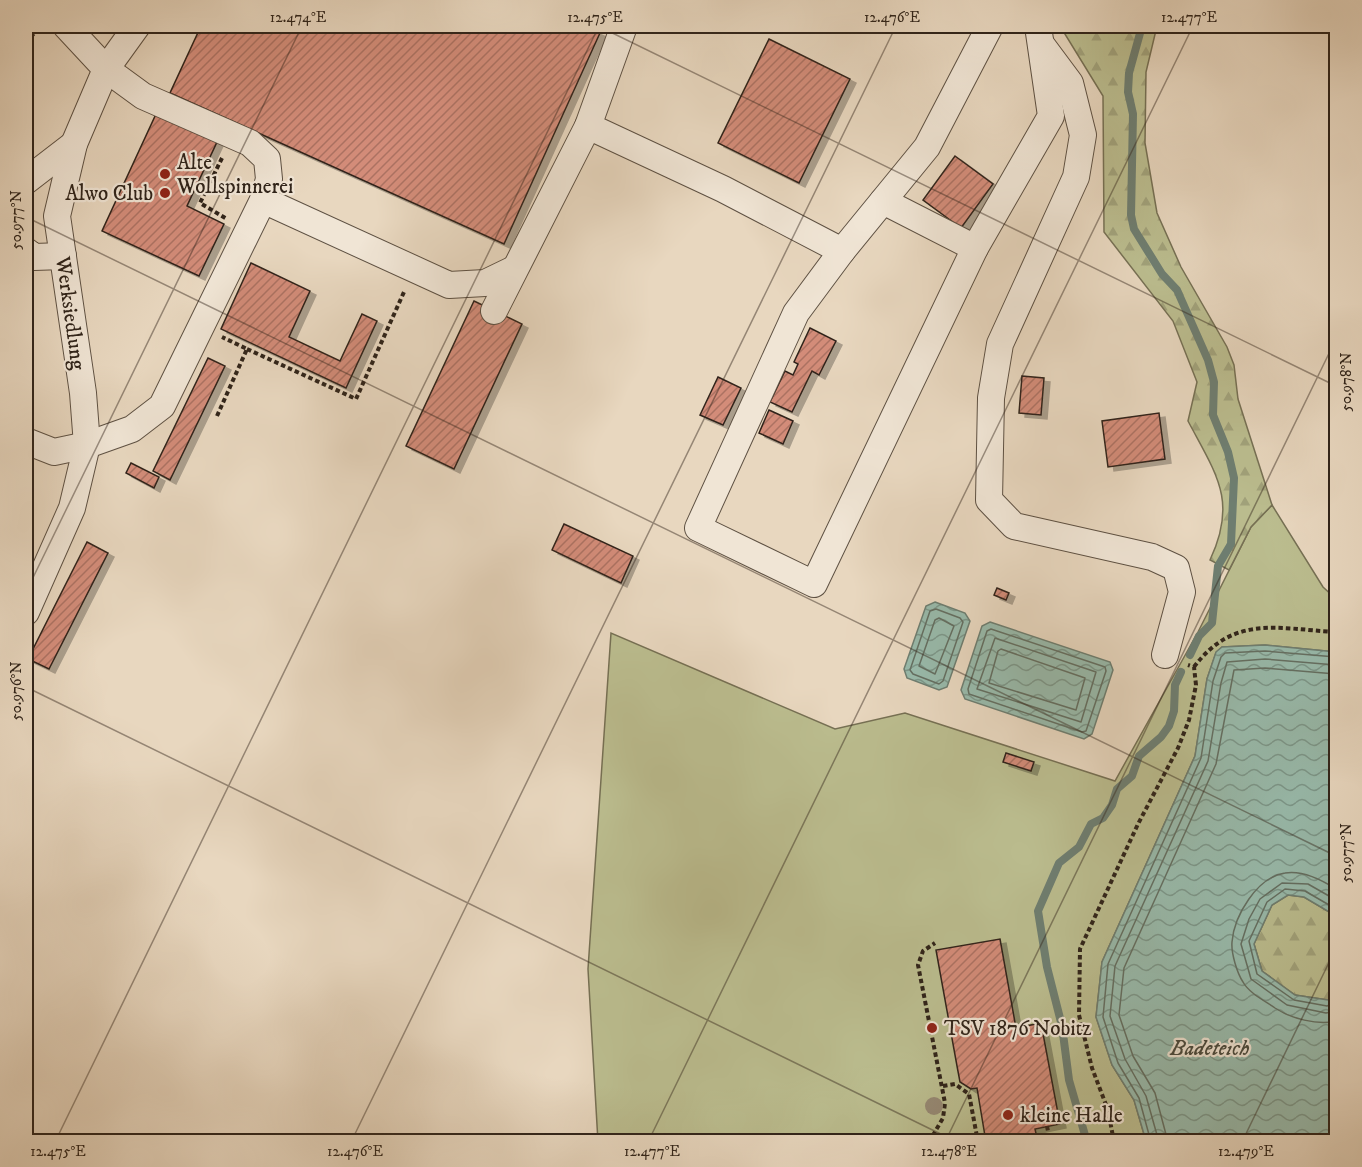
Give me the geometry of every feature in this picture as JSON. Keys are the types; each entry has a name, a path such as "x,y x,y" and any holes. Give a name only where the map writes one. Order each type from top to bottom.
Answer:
{"street":[{"path":"26,441 54,452 87,444 132,429 162,406 203,327 263,200 269,179 267,159 250,143 143,96 106,69 66,26"},
{"name":"Werksiedlung","path":"26,612 72,508 87,444 83,393 57,216 74,144 106,69 136,26"},
{"path":"494,311 588,126 624,26"},
{"path":"990,26 927,147 842,251 796,313 698,528 814,584 975,248 1051,116 1040,35"},
{"path":"1040,35 1070,83 1083,135 1076,177 1000,344 991,398 989,500 1014,526 1152,557 1176,568 1182,592 1165,655"},
{"path":"588,126 723,189 842,251"},
{"path":"26,181 74,144"},
{"path":"263,200 449,285 485,283 514,268"},
{"path":"883,201 975,248"},
{"path":"26,251 34,256 63,256"}],"path":[{"path":"26,43 39,26"},
{"path":"233,135 200,203 248,231"},
{"path":"203,327 356,399 414,269"},
{"path":"217,416 247,349"},
{"path":"1114,1142 1108,1110 1092,1068 1079,1015 1080,949 1138,824 1178,748 1189,720 1196,685 1194,667 1207,650 1230,634 1266,627 1336,632"},
{"path":"1165,655 1194,667"},
{"path":"929,1142 943,1118 945,1103 918,965 923,951 935,944"},
{"path":"942,1086 955,1084 969,1094 978,1142"},
{"path":"1047,1126 1050,1142"}],"green space":[{"path":"1060,26 1157,26 1146,72 1145,143 1157,213 1181,267 1227,347 1234,365 1238,399 1272,505 1251,527 1229,570 1210,560 1218,539 1223,504 1215,473 1188,421 1197,382 1173,321 1104,232 1103,96"},
{"path":"1272,505 1323,587 1336,599 1336,652 1265,645 1222,647 1216,653 1207,679 1195,756 1102,962 1096,1017 1112,1065 1134,1100 1146,1141 598,1142 588,969 611,633 835,729 905,713 1115,781 1198,632 1251,527"},
{"path":"1288,895 1304,897 1336,916 1336,994 1328,1000 1295,995 1262,971 1254,944 1272,905"}],"water":[{"path":"935,602 965,613 970,621 947,687 939,690 907,678 904,669 926,606"},
{"path":"990,622 1110,662 1113,670 1092,734 1084,739 965,699 961,690 982,626"},
{"name":"Badeteich","path":"1265,645 1336,652 1336,916 1304,897 1288,895 1272,905 1254,944 1262,971 1295,995 1328,1000 1336,994 1336,1141 1146,1141 1134,1100 1112,1065 1096,1017 1102,962 1195,756 1207,679 1216,652 1222,647"}],"building":[{"path":"201,26 584,26 600,33 504,244 170,93"},
{"path":"769,39 850,79 799,183 718,143"},
{"name":"Alte Wollspinnerei","path":"156,114 217,142 187,206 224,224 199,276 102,231"},
{"path":"955,156 993,184 961,228 923,200"},
{"path":"251,263 310,291 289,337 340,361 362,314 377,321 346,388 221,329"},
{"path":"474,301 522,324 454,469 406,446"},
{"path":"810,328 836,341 819,375 812,371 792,412 770,402 785,371 793,375 798,364 794,362"},
{"path":"208,358 225,366 170,480 153,471"},
{"path":"1022,376 1044,378 1041,415 1019,413"},
{"path":"718,377 741,388 723,425 700,415"},
{"path":"769,410 793,421 783,444 759,433"},
{"path":"1159,413 1165,459 1108,467 1102,421"},
{"path":"131,463 159,477 154,488 126,473"},
{"path":"564,524 633,556 621,583 552,550"},
{"path":"87,542 108,553 49,669 28,659"},
{"path":"997,588 1009,593 1006,600 994,595"},
{"path":"1006,753 1034,762 1031,771 1003,762"},
{"path":"1000,939 1016,1028 1041,1023 1060,1124 1035,1129 1038,1142 986,1142 977,1088 971,1089 960,1082 957,1066 936,950"}],"waterway":[{"path":"1142,26 1129,73 1128,92 1133,114 1131,215 1134,229 1162,274 1177,290 1208,360 1214,382 1213,415 1228,452 1234,478 1231,544 1218,566 1212,623 1199,636 1190,655"},
{"path":"1087,1142 1069,1080 1062,1026 1047,967 1038,911 1059,863 1079,847 1091,824 1103,818 1112,805 1117,789 1132,776 1139,756 1161,737 1169,726 1174,711 1175,685 1181,672"}],"place":[{"name":"Alte Wollspinnerei","path":"165,174"},
{"name":"Alwo Club","path":"165,193"},
{"name":"TSV 1876 Nobitz","path":"932,1028"},
{"name":"kleine Halle","path":"1008,1115"}]}
